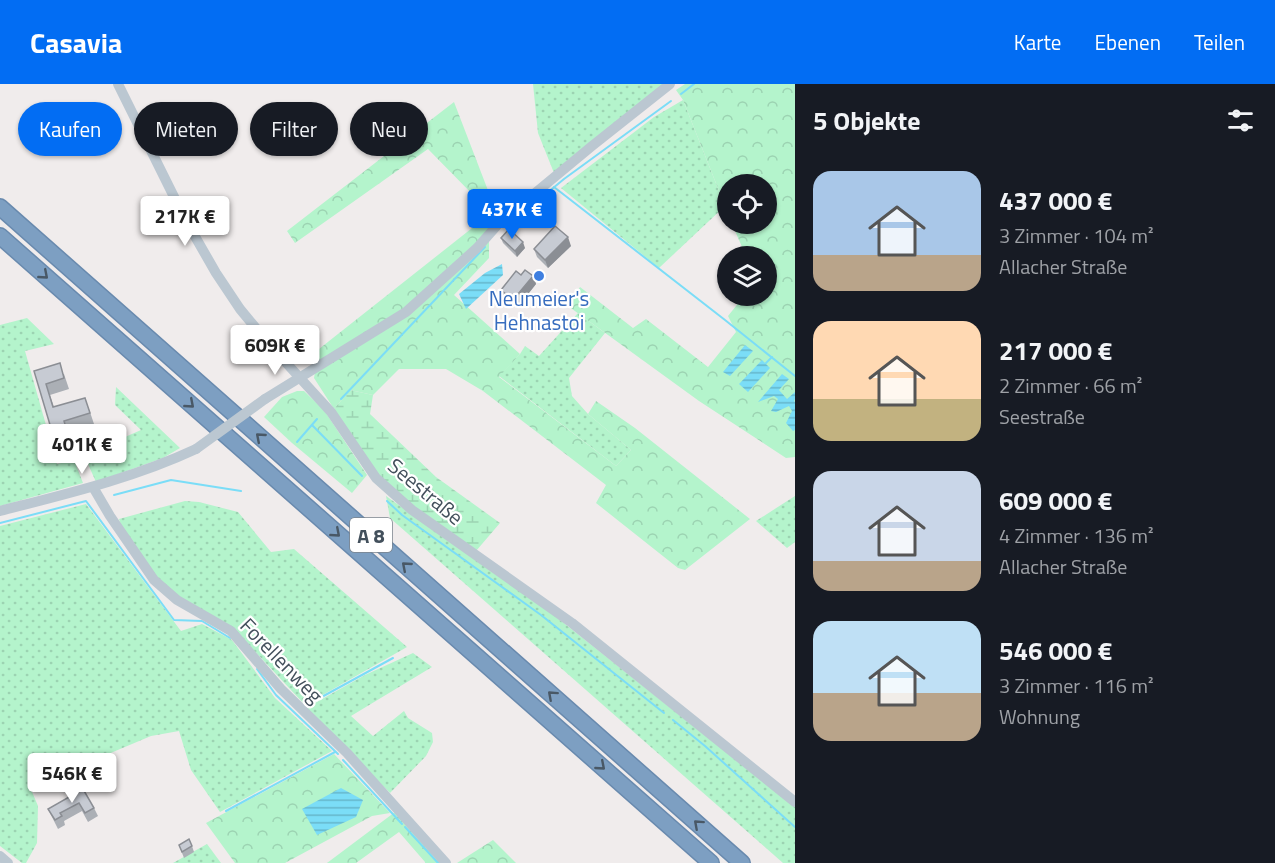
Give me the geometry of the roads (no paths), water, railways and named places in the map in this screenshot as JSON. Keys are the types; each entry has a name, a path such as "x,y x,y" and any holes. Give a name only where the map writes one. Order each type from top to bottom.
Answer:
{"highway":[{"name":"A 8","path":"0,207 742,863"},
{"name":"A 8","path":"0,236 711,863"}],"street":[{"name":"Seestraße","path":"118,84 185,219 216,273 240,309 331,412 376,478 412,510 572,623 795,802"},
{"path":"0,511 93,487 171,461 196,449 265,399 406,312 477,248 500,222 670,84"},
{"name":"Forellenweg","path":"93,487 154,580 177,600 231,631 281,689 347,753 446,863"},
{"path":"0,856 8,863"}],"water":[{"path":"502,264 503,275 466,309 459,294 485,273"},
{"path":"745,345 753,351 730,376 723,372"},
{"path":"762,360 770,368 748,392 739,384"},
{"path":"782,374 789,379 779,390 787,399 795,392 795,430 793,431 786,423 792,411 789,406 776,412 771,411 778,399 774,396 758,402"},
{"path":"341,788 363,800 356,817 317,835 302,809"}],"waterway":[{"path":"681,94 694,84"},
{"path":"518,217 564,179 671,101"},
{"path":"554,187 795,376"},
{"path":"341,399 485,247"},
{"path":"766,363 772,357"},
{"path":"297,442 317,419"},
{"path":"312,425 362,476"},
{"path":"114,495 171,480 241,491"},
{"path":"0,523 86,501 174,620 202,621 230,638"},
{"path":"387,501 402,515 541,615 664,713"},
{"path":"307,705 393,658"},
{"path":"257,669 276,695 338,754"},
{"path":"673,720 795,827"},
{"path":"226,811 335,752"},
{"path":"343,760 402,824"},
{"path":"405,827 438,863"}],"place":[{"name":"Neumeier's Hehnastoi","path":"539,276"}]}
